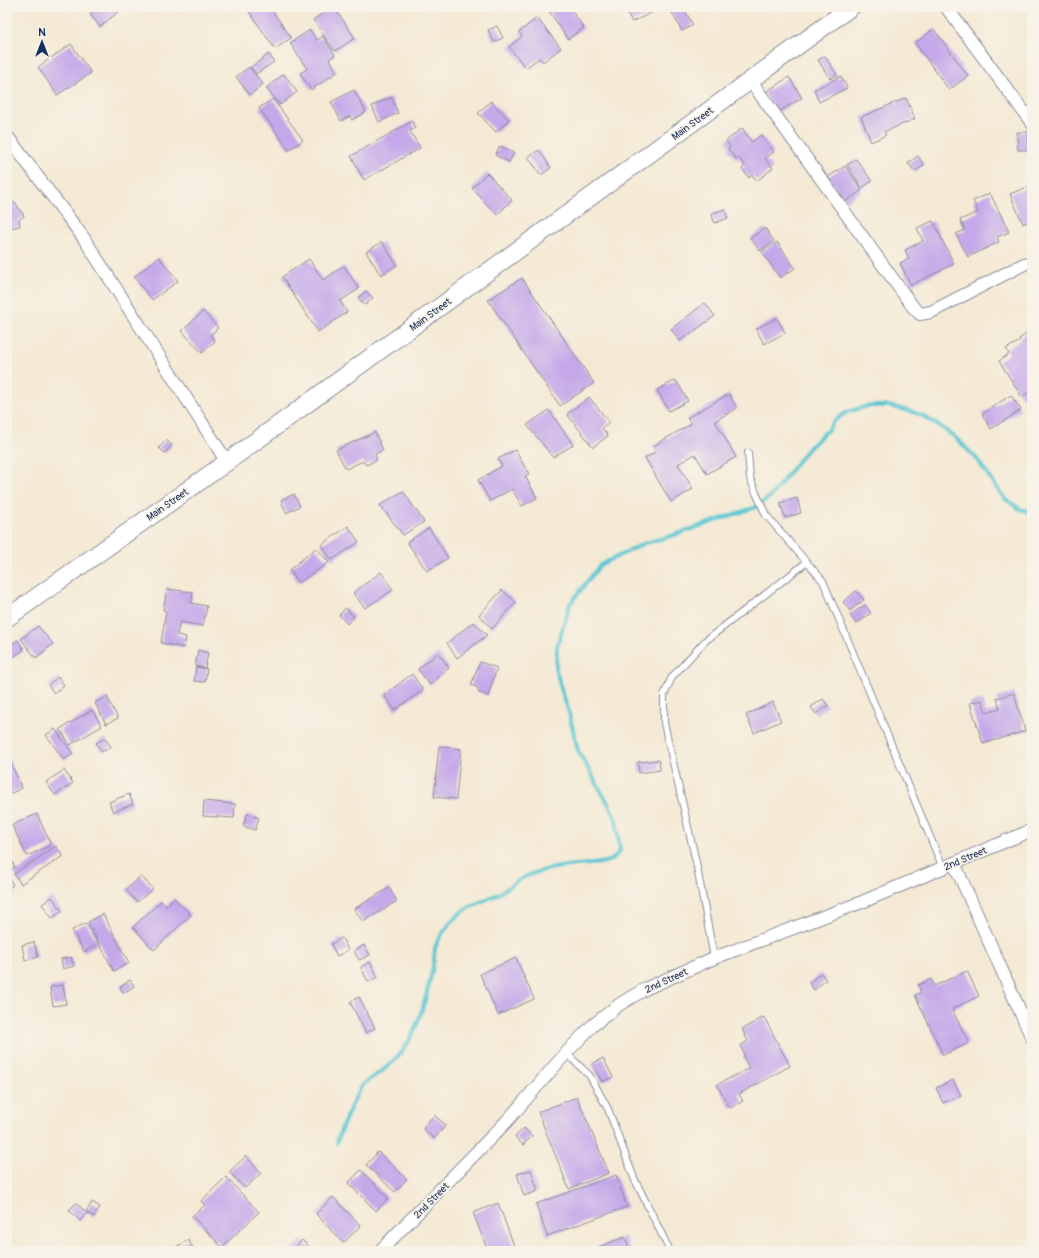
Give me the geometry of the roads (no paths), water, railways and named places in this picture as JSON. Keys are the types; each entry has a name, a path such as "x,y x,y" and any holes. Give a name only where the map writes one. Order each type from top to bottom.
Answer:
{"main road":[{"name":"Main Street","path":"7,618 227,462 851,7"}],"street":[{"path":"946,7 1032,123"},
{"path":"750,80 913,308 920,314 931,312 1024,264"},
{"path":"7,136 83,236 227,462"},
{"name":"2nd Street","path":"380,1251 507,1121 566,1053 592,1026 620,1004 645,989 714,958 862,902 1032,830"},
{"path":"954,863 1032,1038"}],"lane":[{"path":"748,453 750,478 766,515 823,581 942,868"},
{"path":"714,958 696,862 664,723 664,695 672,676 705,641 807,562"},
{"path":"566,1053 590,1076 608,1109 634,1178 670,1251"}],"waterway":[{"path":"337,1143 348,1113 360,1089 366,1082 395,1059 412,1036 420,1016 427,991 436,945 441,935 453,920 463,911 500,893 515,882 531,874 556,868 607,862 615,857 620,851 616,820 612,810 578,751 568,709 556,669 557,647 570,604 600,565 645,543 671,536 756,507 771,496 805,452 828,430 834,421 847,412 868,406 889,406 913,412 923,416 944,429 957,439 976,458 1004,498 1020,509 1032,512"}]}
